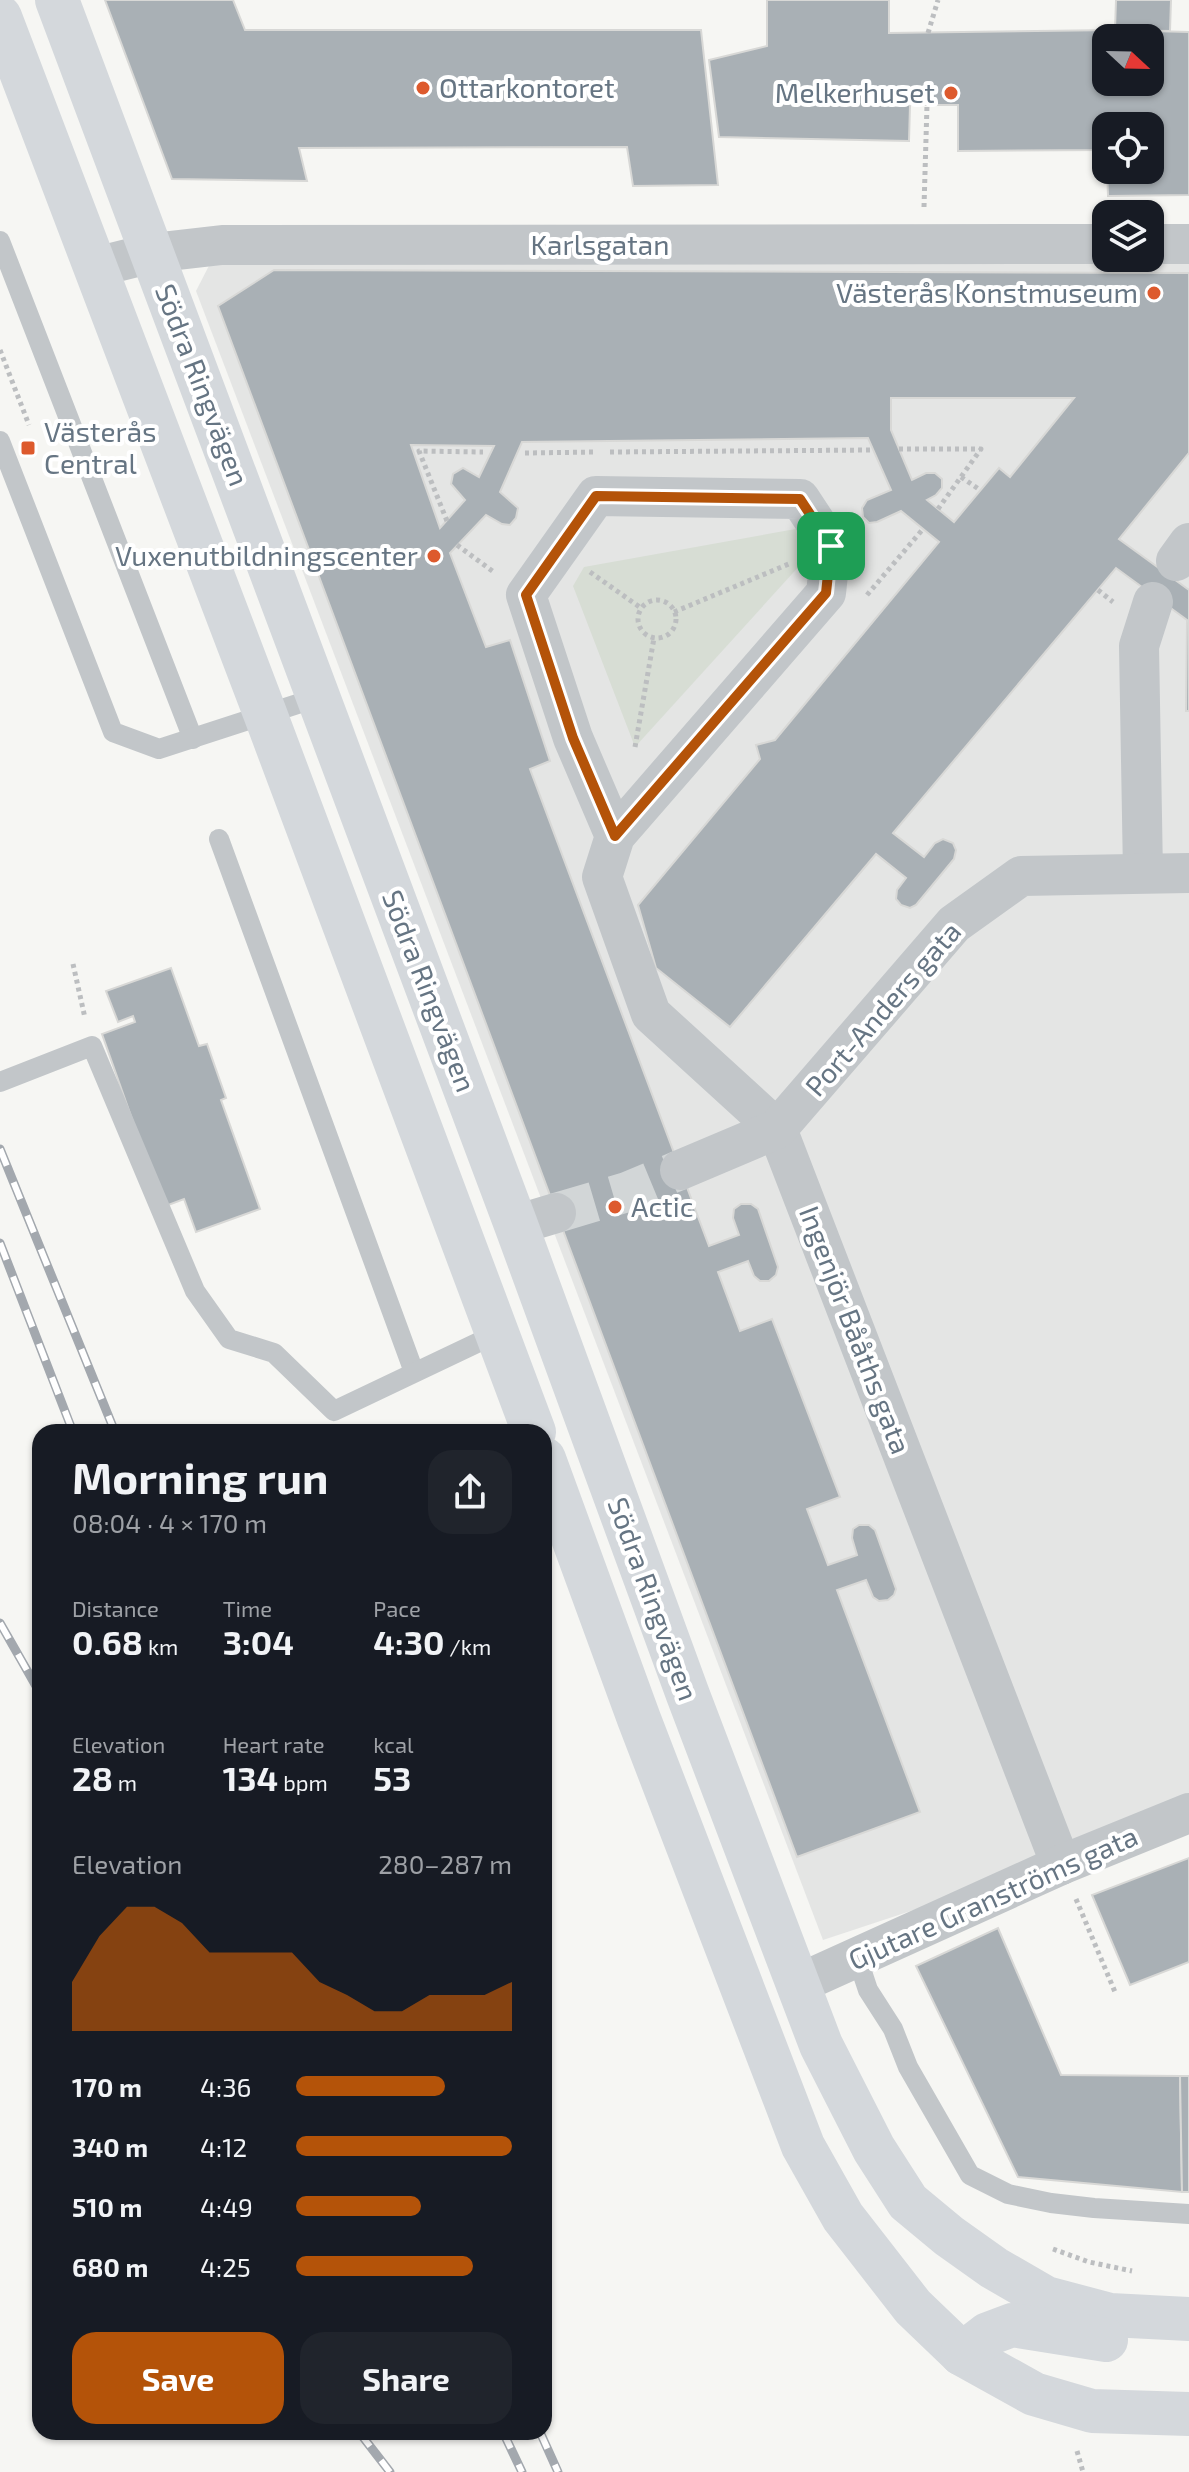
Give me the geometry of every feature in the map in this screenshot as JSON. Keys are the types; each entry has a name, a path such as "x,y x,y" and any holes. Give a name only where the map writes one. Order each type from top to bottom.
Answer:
{"main road":[{"name":"Södra Ringvägen","path":"57,0 319,697 536,1219 688,1695 821,2045 874,2149 908,2202 960,2244 1046,2298 1110,2315 1186,2319"},
{"name":"Södra Ringvägen","path":"0,17 468,1250 531,1424"},
{"path":"468,1250 536,1219"},
{"name":"Södra Ringvägen","path":"552,1480 803,2146 843,2217 913,2307 962,2354 1034,2394 1092,2411 1189,2414"},
{"path":"749,2007 798,1984"},
{"path":"962,2354 988,2334 1012,2325 1154,2347 1168,2340 1186,2319"}],"street":[{"name":"Karlsgatan","path":"96,267 152,253 222,245 1092,244"},
{"path":"1164,244 1189,244"},
{"path":"615,836 573,738 526,595 596,496 800,499 831,546"},
{"name":"Ingenjör Bååths gata","path":"831,546 826,593 615,836 602,877 651,1014 777,1129 1061,1865"},
{"path":"1143,873 1139,646 1153,602"},
{"name":"Port-Anders gata","path":"680,1170 777,1129 954,924 1021,876 1189,873"},
{"name":"Gjutare Granströms gata","path":"798,1984 1061,1865 1189,1813"}],"lane":[{"path":"0,241 193,739"},
{"path":"0,441 113,732 159,749 319,697"},
{"path":"219,839 414,1372"},
{"path":"0,1082 92,1046 195,1291 229,1339 274,1353 334,1411 498,1333"},
{"path":"857,1957 868,1990 893,2029 908,2067 970,2175 1008,2194 1051,2203 1189,2214"}],"path":[{"path":"928,33 938,0"},
{"path":"923,244 927,105"},
{"path":"899,449 981,449 938,509"},
{"path":"525,453 873,450"},
{"path":"447,521 419,451 483,452"},
{"path":"961,477 980,490"},
{"path":"674,612 831,546"},
{"path":"584,567 641,608"},
{"path":"654,600 668,603 677,616 673,631 660,639 646,636 638,623 641,608 654,600"},
{"path":"635,747 654,638"},
{"path":"73,964 92,1046"},
{"path":"1061,1865 1115,1992"},
{"path":"1074,2443 1083,2472"}],"shaded area":[{"path":"217,250 1092,262 1092,272 1164,272 1164,263 1189,263 1189,1819 823,1940 196,291"},
{"path":"801,528 812,552 635,747 573,586 584,567"}],"building":[{"name":"Ottarkontoret","path":"105,0 233,0 245,30 701,30 718,185 633,186 627,147 299,148 307,181 172,179"},
{"name":"Melkerhuset","path":"767,0 889,0 889,33 1092,30 1092,96 1164,96 1164,31 1189,32 1189,195 1108,196 1108,184 1164,184 1164,112 1092,112 1092,150 958,151 958,105 910,105 909,141 719,137 709,60 767,46"},
{"path":"1116,0 1171,0 1170,31 1164,31 1164,24 1115,24"},
{"path":"274,270 1189,273 1189,453 1119,539 1189,590 1189,711 1186,711 1187,620 1116,568 893,833 924,857 935,843 943,839 953,843 956,850 954,859 916,905 910,908 896,899 897,890 906,878 876,854 730,1027 656,968 638,905 760,759 756,745 775,740 939,542 901,511 877,522 869,523 863,517 862,508 867,500 891,490 868,438 522,442 500,492 518,508 516,518 510,525 486,515 450,553 486,647 510,640 550,761 530,769 709,1246 739,1235 733,1218 734,1209 741,1204 751,1204 758,1209 778,1267 776,1275 769,1281 760,1281 754,1276 748,1261 718,1272 740,1331 772,1319 840,1497 807,1509 828,1565 857,1555 853,1529 859,1525 869,1525 875,1530 896,1589 894,1595 888,1600 879,1601 873,1597 866,1580 837,1590 920,1812 797,1857 218,306","holes":["891,398 1074,398 1010,477 999,468 954,522 927,500 942,488 942,479 935,473 926,473 912,480 891,430","411,445 494,446 479,477 463,468 453,474 451,484 465,500 440,528"]},
{"path":"171,968 199,1046 207,1044 226,1098 221,1100 260,1209 196,1232 184,1199 163,1207 102,1034 135,1022 133,1016 118,1022 106,991"},
{"path":"1189,1858 1189,1962 1130,1985 1092,1895"},
{"path":"998,1928 1061,2075 1180,2076 1182,2192 1018,2177 916,1966"},
{"path":"1180,2076 1189,2076 1189,2192 1182,2192"}],"tunnel":[{"path":"556,1213 627,1192 680,1170"}],"railway":[{"path":"0,1149 112,1424"},
{"path":"0,1243 70,1424"},
{"path":"0,1623 32,1679"},
{"path":"365,2440 390,2472"},
{"path":"507,2440 522,2472"},
{"path":"544,2440 558,2472"}],"place":[{"name":"Ottarkontoret","path":"423,88"},
{"name":"Melkerhuset","path":"951,93"},
{"name":"Västerås Konstmuseum","path":"1154,293"},
{"name":"Västerås Central","path":"28,448"},
{"name":"Vuxenutbildningscenter","path":"434,556"},
{"name":"Actic","path":"615,1207"}],"route":[{"path":"596,496 800,499 831,546 826,593 615,836 573,738 526,595 596,496"}]}
